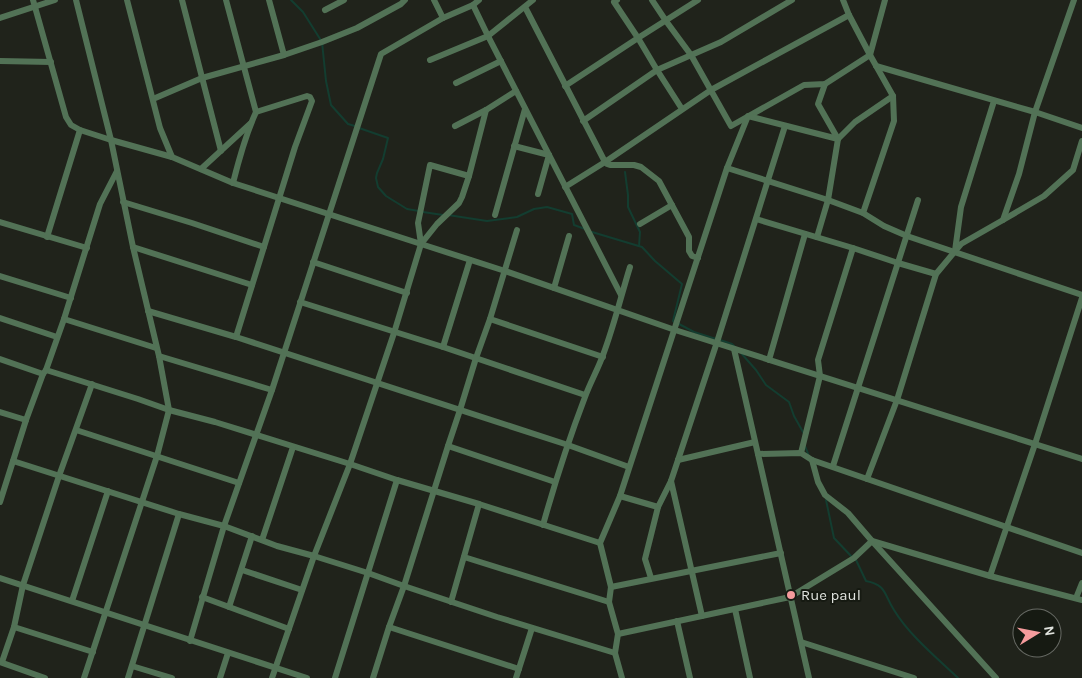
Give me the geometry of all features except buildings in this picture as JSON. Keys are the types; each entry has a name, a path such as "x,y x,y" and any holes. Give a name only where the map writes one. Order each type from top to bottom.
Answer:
{"street":[{"path":"0,18 34,3 55,0"},
{"path":"76,0 112,140 123,202 169,410 157,456 84,678"},
{"path":"127,0 160,128 172,157"},
{"path":"182,0 221,151"},
{"path":"226,0 256,112 233,182"},
{"path":"269,0 284,55"},
{"path":"325,10 344,0"},
{"path":"153,99 202,78 284,55 357,28 405,0"},
{"path":"434,0 443,18"},
{"path":"190,641 224,526 272,390 381,54 443,18 473,5 479,0"},
{"path":"430,60 488,36 533,0"},
{"path":"617,0 614,2 682,109"},
{"path":"652,0 691,55 731,126 804,85 825,84 870,55 885,0"},
{"path":"565,86 698,0"},
{"path":"584,121 657,70 721,42 792,0"},
{"path":"843,0 849,15 893,96 894,121 862,213"},
{"path":"1002,220 1018,174 1035,112 1074,0"},
{"path":"34,3 66,118 71,125 80,130 172,157 233,182 505,271 675,330 1082,459"},
{"path":"473,5 621,296"},
{"path":"525,7 606,164 634,165 640,167 659,181 689,237 689,251 692,256 698,258"},
{"path":"566,187 711,90 849,15"},
{"path":"0,61 50,62"},
{"path":"456,83 501,61"},
{"path":"876,66 1035,112 1082,128"},
{"path":"825,84 818,104 838,140"},
{"path":"455,126 486,110 516,91"},
{"path":"236,336 312,100 307,96 256,112"},
{"path":"817,237 828,200 838,140 855,122 893,96"},
{"path":"955,252 961,207 994,100"},
{"path":"495,214 525,109"},
{"path":"272,678 314,556 350,464 394,333 421,244 436,224 459,203 462,197 486,110"},
{"path":"748,116 838,140"},
{"path":"622,678 615,653 618,634 609,602 611,586 600,543 620,496 727,168 748,116"},
{"path":"201,169 252,122"},
{"path":"652,578 645,559 658,507 671,481 717,343 785,126"},
{"path":"47,237 80,130"},
{"path":"867,479 897,400 936,274 961,244 1044,196 1073,170 1082,141"},
{"path":"514,146 549,155"},
{"path":"538,194 549,155"},
{"path":"421,244 418,223 430,165 469,176"},
{"path":"727,168 828,200 862,213 906,236 1082,296 1035,444 990,576"},
{"path":"0,502 2,490 64,319 103,198 117,171"},
{"path":"832,466 918,200"},
{"path":"123,202 264,247"},
{"path":"640,224 672,205"},
{"path":"756,219 936,274"},
{"path":"0,222 87,248"},
{"path":"374,678 517,230"},
{"path":"769,360 805,234"},
{"path":"554,288 569,236"},
{"path":"133,248 252,285"},
{"path":"801,453 820,376 818,360 853,248"},
{"path":"443,347 470,260"},
{"path":"313,262 406,292"},
{"path":"543,525 555,482 585,395 603,357 630,267"},
{"path":"0,276 70,298"},
{"path":"300,302 443,347 585,395"},
{"path":"148,311 236,336 568,445 629,467"},
{"path":"0,318 57,338"},
{"path":"64,319 156,348"},
{"path":"490,319 603,357"},
{"path":"734,349 809,678"},
{"path":"158,356 272,390"},
{"path":"0,359 92,384 169,410 350,464 600,543"},
{"path":"45,678 34,676 1,662 14,627 23,585 92,384"},
{"path":"0,412 26,420"},
{"path":"76,430 238,483"},
{"path":"678,460 755,442"},
{"path":"448,446 555,482"},
{"path":"262,540 293,447"},
{"path":"758,454 801,453 812,460 1082,553"},
{"path":"812,460 818,482 825,495 848,513 996,678"},
{"path":"13,462 179,514 224,526 277,546 368,573 451,602 615,653"},
{"path":"335,678 397,480"},
{"path":"671,481 702,616"},
{"path":"72,601 108,492"},
{"path":"620,496 658,507"},
{"path":"451,602 479,504"},
{"path":"128,678 179,514"},
{"path":"229,607 252,536"},
{"path":"872,541 990,576 1079,599 1082,583"},
{"path":"618,634 790,597 854,558 872,541"},
{"path":"611,586 780,553"},
{"path":"464,557 609,602"},
{"path":"242,570 302,590"},
{"path":"0,578 307,678"},
{"path":"202,597 289,629"},
{"path":"735,608 750,678"},
{"path":"677,621 690,678"},
{"path":"14,627 93,652"},
{"path":"389,627 519,669"},
{"path":"516,678 532,628"},
{"path":"801,642 914,678"},
{"path":"220,678 228,653"},
{"path":"132,666 172,678"}],"waterway":[{"path":"291,0 303,12 322,42 326,81 331,105 348,124 355,126"},
{"path":"359,128 388,138 383,159 377,173 378,187 386,196 407,209 419,211"},
{"path":"625,172 628,207 640,232 639,246"},
{"path":"448,215 487,221 517,217 534,209 547,207 572,214 574,225 585,229"},
{"path":"423,212 443,215"},
{"path":"592,232 642,247 682,284 674,322"},
{"path":"679,324 694,332 716,339"},
{"path":"720,340 734,346"},
{"path":"741,353 766,385 789,402 803,432"},
{"path":"805,446 809,456"},
{"path":"826,500 834,538 852,557"},
{"path":"856,560 866,581 878,585 884,591 894,610 907,628 958,678"}],"place":[{"name":"Rue paul","path":"791,595"}]}
